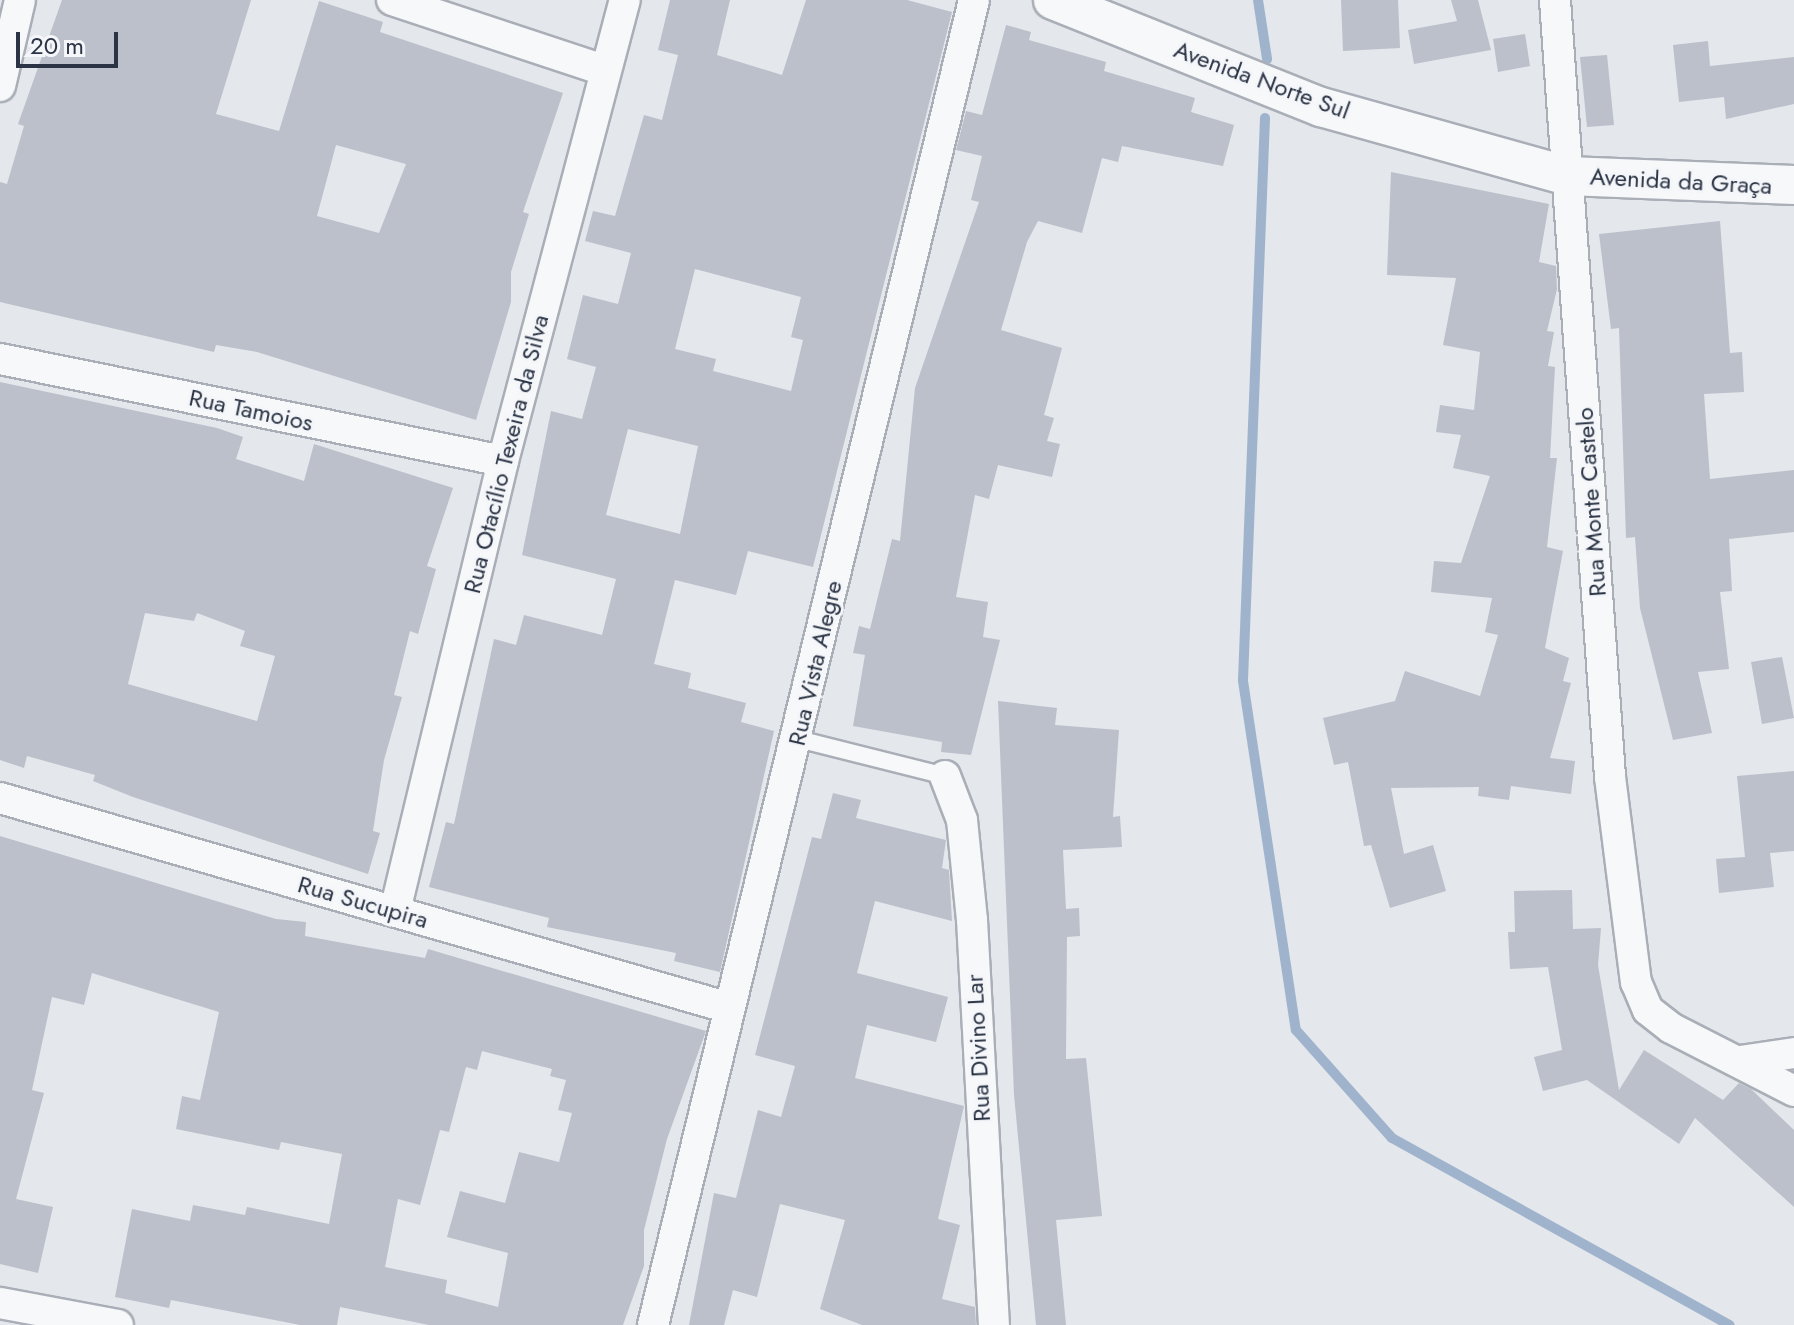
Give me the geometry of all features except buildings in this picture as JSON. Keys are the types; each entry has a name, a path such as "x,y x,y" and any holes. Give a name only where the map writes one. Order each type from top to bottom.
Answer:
{"street":[{"path":"0,86 20,0"},
{"path":"392,0 604,70"},
{"name":"Rua Otacílio Texeira da Silva","path":"395,911 503,461 625,0"},
{"name":"Rua Vista Alegre","path":"653,1325 726,1007 798,739 974,0"},
{"name":"Avenida Norte Sul","path":"1053,0 1321,107 1568,176"},
{"name":"Rua Monte Castelo","path":"1555,0 1610,777 1643,1001 1671,1028 1740,1061"},
{"name":"Avenida da Graça","path":"1568,176 1738,188 1794,185"},
{"name":"Rua Tamoios","path":"0,359 503,461"},
{"name":"Rua Divino Lar","path":"945,776 962,820 972,920 994,1325"},
{"name":"Rua Sucupira","path":"0,798 726,1007"},
{"path":"1740,1061 1794,1053"},
{"path":"1740,1061 1794,1091"},
{"path":"0,1303 118,1325"}],"lane":[{"path":"798,739 945,776"}],"waterway":[{"path":"1258,0 1267,59"},
{"path":"1265,118 1243,681 1296,1030 1392,1138 1730,1325"}]}
